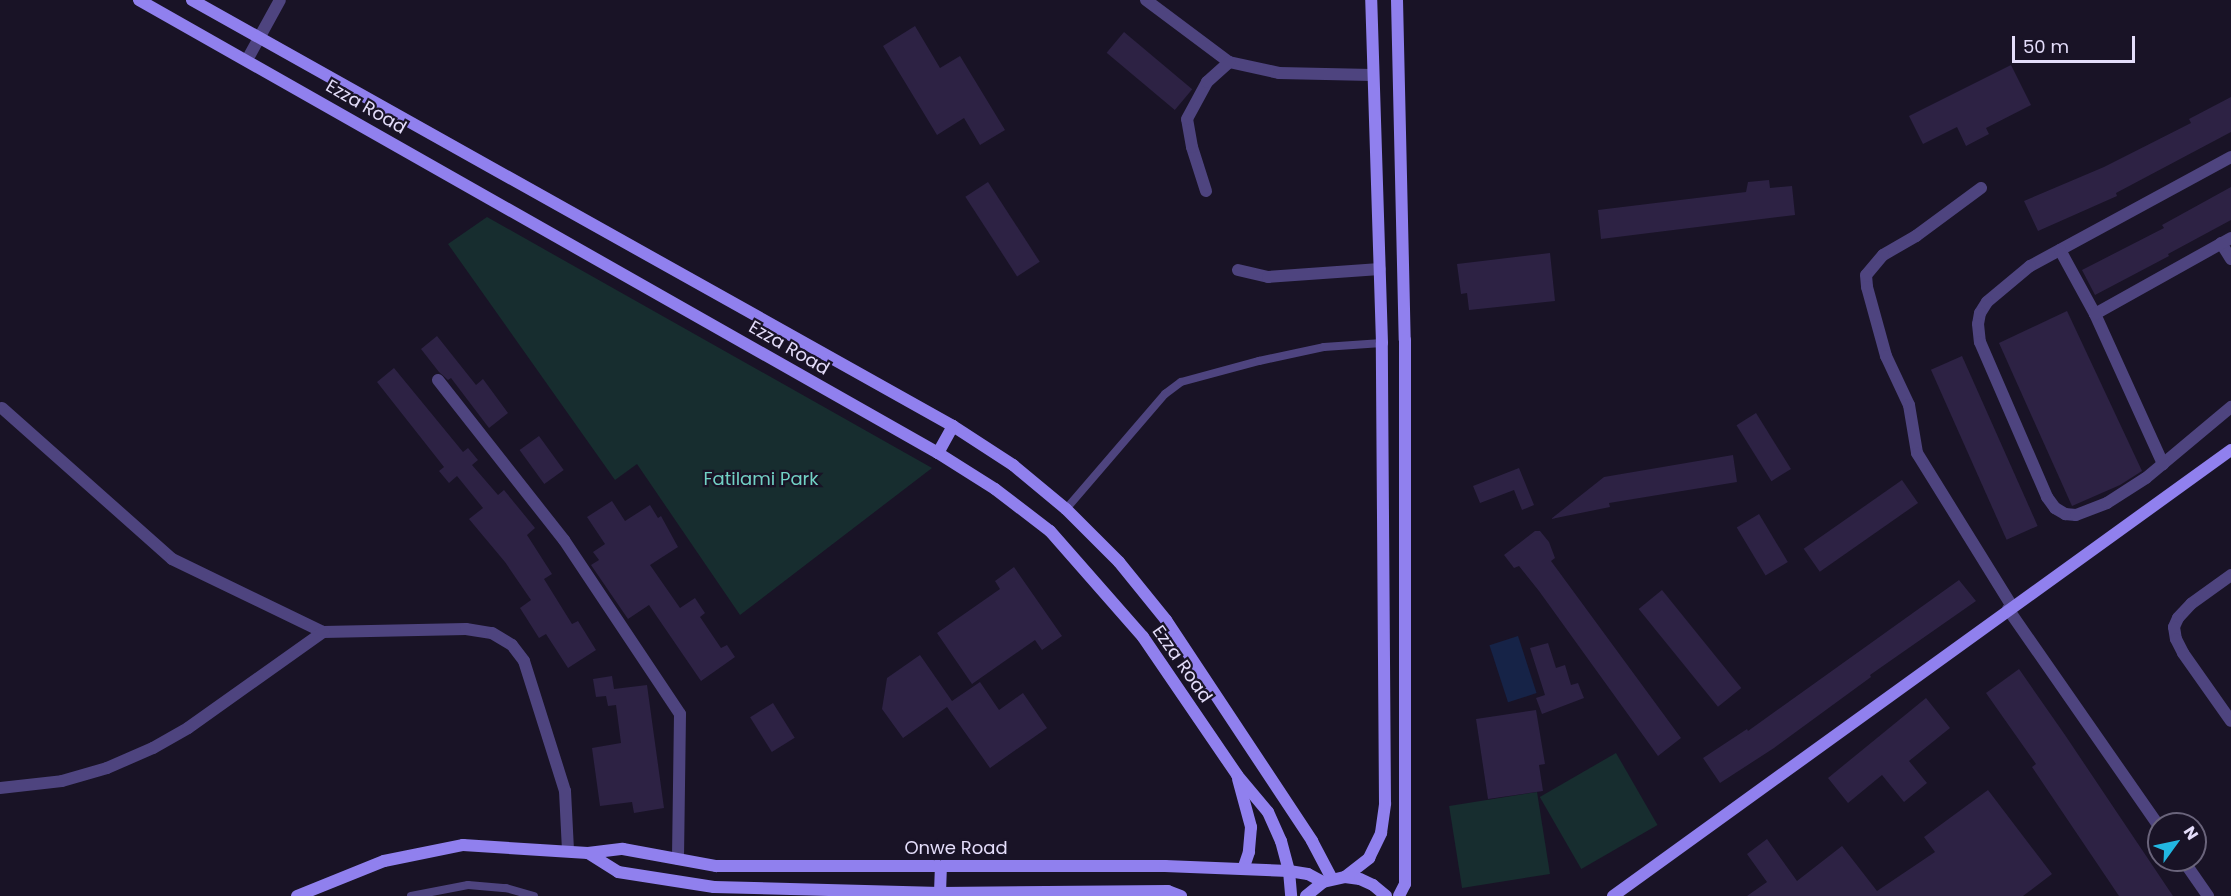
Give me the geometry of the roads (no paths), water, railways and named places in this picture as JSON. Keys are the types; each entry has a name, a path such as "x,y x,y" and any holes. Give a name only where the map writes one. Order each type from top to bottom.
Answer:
{"main road":[{"name":"Ezza Road","path":"138,0 938,453 995,489 1050,531 1143,637 1237,775 1268,812 1281,841 1289,871 1291,896"},
{"name":"Ezza Road","path":"192,0 953,426 1013,465 1066,509 1119,562 1166,620 1312,841 1333,879"},
{"path":"1306,896 1369,858 1381,832 1385,803 1382,343 1371,0"},
{"path":"1397,0 1405,340 1405,884 1399,896"},
{"path":"938,453 953,426"},
{"path":"1613,896 2231,450"},
{"path":"1237,775 1251,827 1249,852 1243,869"},
{"name":"Onwe Road","path":"297,896 384,861 463,845 588,853 623,849 717,866 1289,871 1333,879 1360,879 1373,885 1386,896"},
{"name":"Onwe Road","path":"588,853 618,872 714,887 940,893 1168,891 1181,896"},
{"path":"940,867 940,893"}],"street":[{"path":"247,60 258,36 280,0"},
{"path":"1146,0 1229,62 1279,73 1372,75"},
{"path":"1206,190 1192,147 1188,119 1208,82 1229,62"},
{"path":"2231,158 2030,266 1987,302 1980,313 1977,324 1980,342 2047,497 2055,508 2066,514 2076,515 2107,503 2163,464 2231,407"},
{"path":"1981,188 1916,236 1884,255 1866,275 1867,287 1886,356 1909,405 1917,453 2010,608 2149,812"},
{"path":"2095,314 2226,241 2231,259"},
{"path":"2060,250 2095,314 2163,464"},
{"path":"1238,270 1268,277 1380,269"},
{"path":"438,380 564,540 680,714 678,859"},
{"path":"2,408 172,559 323,633 466,628 492,633 512,645 524,661 565,791 568,850"},
{"path":"2231,575 2191,604 2178,618 2174,627 2176,639 2183,653 2231,721"},
{"path":"0,788 62,781 107,768 153,748 188,728 323,633"},
{"path":"2191,872 2208,896"}],"lane":[{"path":"1066,509 1165,394 1181,382 1259,360 1323,347 1382,343"},
{"path":"411,896 468,885 506,888 534,896"}],"water":[{"path":"1518,636 1537,693 1508,702 1489,645"}],"park label":[{"name":"Fatilami Park","path":"761,479"}]}
